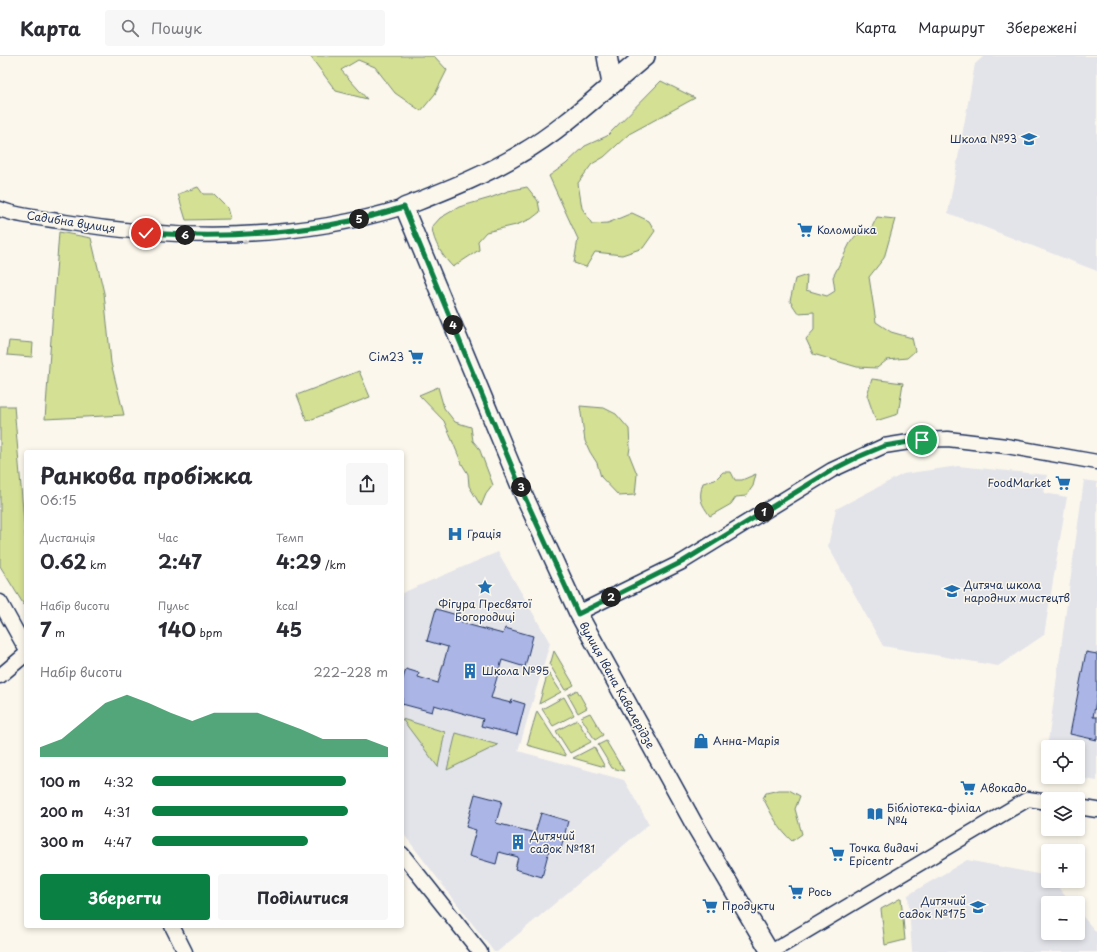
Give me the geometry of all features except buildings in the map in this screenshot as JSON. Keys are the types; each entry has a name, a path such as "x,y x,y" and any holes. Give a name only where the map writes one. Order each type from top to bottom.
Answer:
{"main road":[{"path":"607,56 612,84"},
{"path":"612,84 645,56"}],"street":[{"path":"404,207 454,187 521,154 568,121 612,84"},
{"name":"Садибна вулиця","path":"1,211 117,230 180,235 223,236 294,231 326,226 384,214 404,207"},
{"name":"вулиця Івана Кавалерідзе","path":"404,207 522,491 578,614 691,818 770,952"},
{"path":"578,614 682,562 832,470 884,446 922,440 948,439 1006,446 1097,462"},
{"path":"0,602 21,627 24,640"},
{"path":"0,676 24,656"},
{"path":"770,952 1028,799 1041,801"},
{"path":"1085,808 1097,810"},
{"path":"404,857 480,952"},
{"path":"173,928 185,952"}],"shaded area":[{"name":"Школа №93","path":"984,56 1097,56 1097,271 948,213 975,64"},
{"name":"Дитяча школа народних мистецтв","path":"958,466 1047,475 1044,493 1067,497 1044,635 998,666 883,646 828,546 836,509 903,474"},
{"path":"1084,480 1097,482 1097,781 1085,779 1085,740 1048,740"},
{"path":"498,552 550,643 518,751 624,780 649,824 497,952 494,952 404,835 404,592"},
{"name":"Дитячий садок №175","path":"967,860 1041,875 1041,888 1059,888 1065,896 1041,896 1041,940 1085,940 1085,919 1097,933 1097,952 912,952 908,895"}],"green space":[{"path":"310,56 434,56 447,70 435,94 421,111 395,93 375,67 358,60 341,70 367,99 336,91"},
{"path":"661,81 695,98 629,134 604,157 592,164 578,183 582,208 592,224 608,223 632,213 649,221 655,231 643,248 622,255 595,252 586,267 574,263 578,239 549,176 566,164 585,146 607,136"},
{"path":"198,187 203,194 214,194 228,208 231,219 186,220 178,194"},
{"path":"527,187 538,201 540,212 531,219 516,225 486,232 478,241 479,250 453,267 439,249 434,238 432,227 440,218 459,207 508,191"},
{"path":"877,217 895,219 884,258 869,277 876,322 891,332 912,338 915,351 907,358 887,360 877,368 857,367 813,354 806,339 814,330 814,312 798,313 790,301 795,279 807,275 806,290 827,296 835,291 833,277 850,243 856,235 870,231"},
{"path":"59,232 91,238 104,293 111,363 124,415 45,419"},
{"path":"9,341 33,343 32,357 7,355"},
{"path":"359,371 370,397 307,421 297,395"},
{"path":"872,379 903,383 898,414 876,421 867,395"},
{"path":"438,387 444,408 455,422 471,427 473,441 479,448 493,485 486,494 481,506 469,486 468,474 462,464 444,421 419,395"},
{"path":"0,406 14,406 24,522 24,605 0,566"},
{"path":"580,406 604,408 616,414 629,429 629,454 637,474 635,495 619,496 601,477 597,463 585,441"},
{"path":"723,472 731,472 735,480 742,480 756,474 753,486 746,496 736,497 731,504 710,516 701,501 703,483 715,480"},
{"path":"554,651 574,685 565,690 550,665"},
{"path":"548,672 561,692 539,704"},
{"path":"577,690 587,708 578,713 568,695"},
{"path":"564,697 574,715 553,726 542,709"},
{"path":"537,711 566,756 527,745"},
{"path":"590,713 603,735 595,740 581,717"},
{"path":"404,720 445,732 438,767 404,722"},
{"path":"577,720 591,742 570,753 556,731"},
{"path":"456,733 498,745 447,770"},
{"path":"606,741 624,771 612,768 598,745"},
{"path":"594,747 605,767 573,758"},
{"path":"779,790 789,790 800,796 795,809 802,834 792,841 779,827 763,798 766,793"},
{"path":"901,898 905,940 885,945 881,909"}],"place":[{"name":"Школа №93","path":"1029,139"},
{"name":"Коломийка","path":"805,230"},
{"name":"Сім23","path":"416,357"},
{"name":"FoodMarket","path":"1063,483"},
{"name":"Грація","path":"455,534"},
{"name":"Фігура Пресвятої Богородиці","path":"485,587"},
{"name":"Дитяча школа народних мистецтв","path":"952,591"},
{"name":"Школа №95","path":"470,671"},
{"name":"Анна-Марія","path":"701,741"},
{"name":"Авокадо","path":"968,788"},
{"name":"Бібліотека-філіал №4","path":"875,814"},
{"name":"Дитячий садок №181","path":"518,842"},
{"name":"Точка видачі Epicentr","path":"837,854"},
{"name":"Рось","path":"796,892"},
{"name":"Продукти","path":"710,906"},
{"name":"Дитячий садок №175","path":"978,907"}],"route":[{"path":"146,233 223,236 294,231 384,214 404,207 522,491 578,614 682,562 832,470 884,446 922,440"}]}
